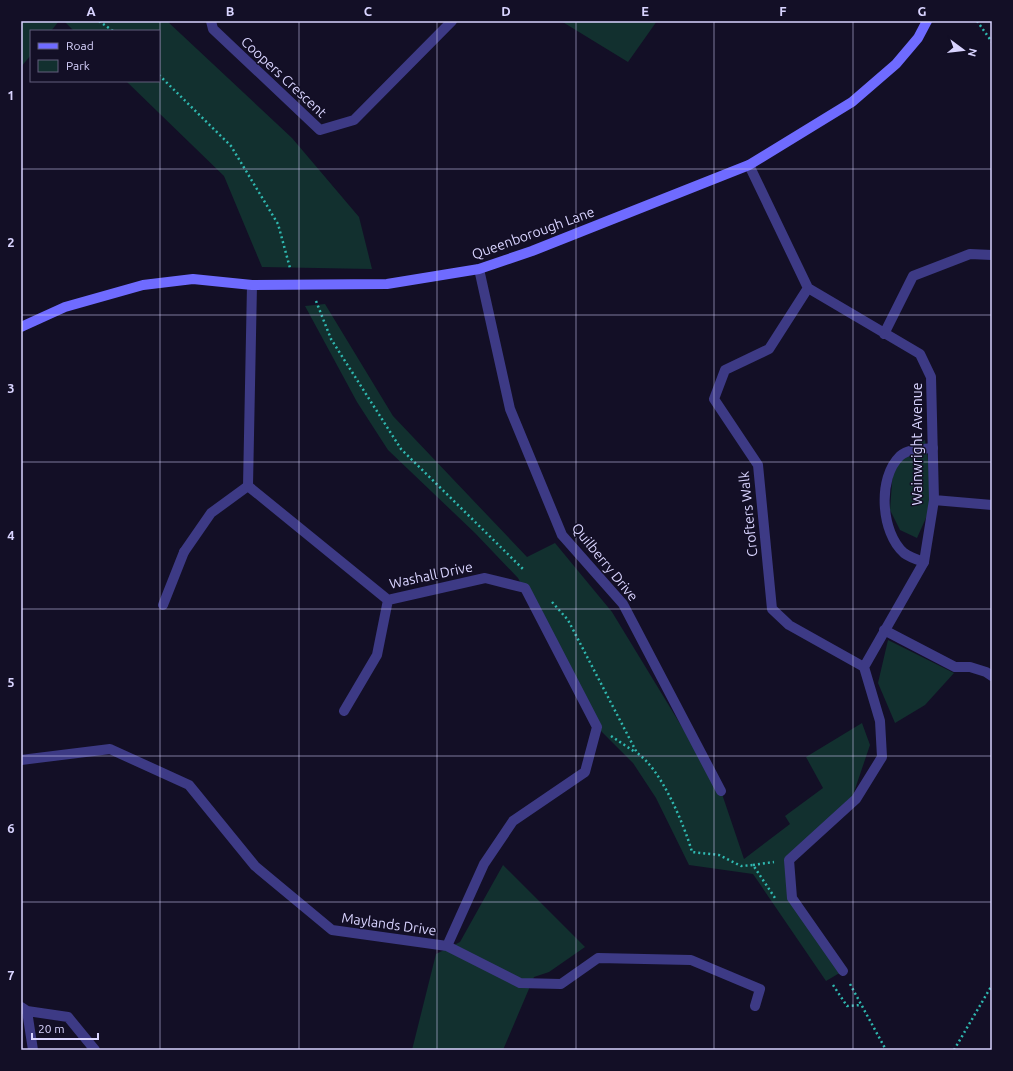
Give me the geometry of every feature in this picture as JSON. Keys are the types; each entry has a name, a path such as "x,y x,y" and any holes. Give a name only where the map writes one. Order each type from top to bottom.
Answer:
{"street":[{"name":"Coopers Crescent","path":"211,21 213,29 320,130 354,120 452,21"},
{"name":"Queenborough Lane","path":"21,327 64,307 143,285 193,279 252,285 387,284 479,269 532,251 749,165 852,102 896,64 918,38 928,21"},
{"path":"749,165 808,288"},
{"path":"884,334 913,276 970,254 992,254"},
{"name":"Quilberry Drive","path":"479,269 510,409 562,535 623,604 721,791"},
{"path":"163,605 184,552 211,513 248,486 252,285"},
{"name":"Wainwright Avenue","path":"808,288 920,354 931,377 934,500 924,562 864,667"},
{"name":"Crofters Walk","path":"808,288 769,349 725,370 714,399 758,465 772,609 789,625 864,667"},
{"path":"924,562 905,553 894,540 884,502 891,469 901,456 912,451 933,448"},
{"name":"Washall Drive","path":"248,486 388,600 485,578 525,588 597,727"},
{"path":"934,500 992,505"},
{"path":"344,711 377,655 388,600"},
{"path":"884,630 955,667 970,667 986,672 992,676"},
{"path":"843,971 792,898 789,860 856,799 882,757 880,720 864,667"},
{"path":"447,946 484,864 513,821 585,772 597,727"},
{"name":"Maylands Drive","path":"21,760 110,749 188,785 255,866 332,930 447,946 520,983 561,984 598,958 691,960 760,989 755,1006"},
{"path":"33,1050 24,1009 68,1017 95,1050"}],"path":[{"path":"99,21 111,30"},
{"path":"977,21 992,42"},
{"path":"160,77 231,146 278,224 294,285"},
{"path":"308,284 331,339 401,449 528,575"},
{"path":"548,598 568,620 636,753"},
{"path":"597,727 646,759 667,793 686,833 692,852 719,855 741,866 753,864 777,900"},
{"path":"843,971 886,1050"},
{"path":"829,979 847,1006 861,1005"},
{"path":"954,1050 992,984"}],"green space":[{"path":"21,21 59,21 52,30 30,30 30,56 21,67"},
{"path":"64,21 167,21 292,138 359,217 372,269 262,267 224,176 127,82 160,82 160,30 73,30"},
{"path":"561,21 657,21 628,62"},
{"path":"325,304 393,416 527,557 555,543 612,612 721,791 744,859 790,824 785,816 823,788 806,757 862,723 870,745 853,795 789,860 792,898 843,971 826,981 753,874 689,865 656,798 633,763 597,727 518,578 475,533 388,450 357,402 305,306"},
{"path":"925,440 934,500 917,538 900,530 890,510 893,469 909,446"},
{"path":"888,640 954,673 925,705 895,723 878,683"},
{"path":"503,865 585,947 549,972 534,977 503,1050 412,1050 436,954 460,942"}]}
